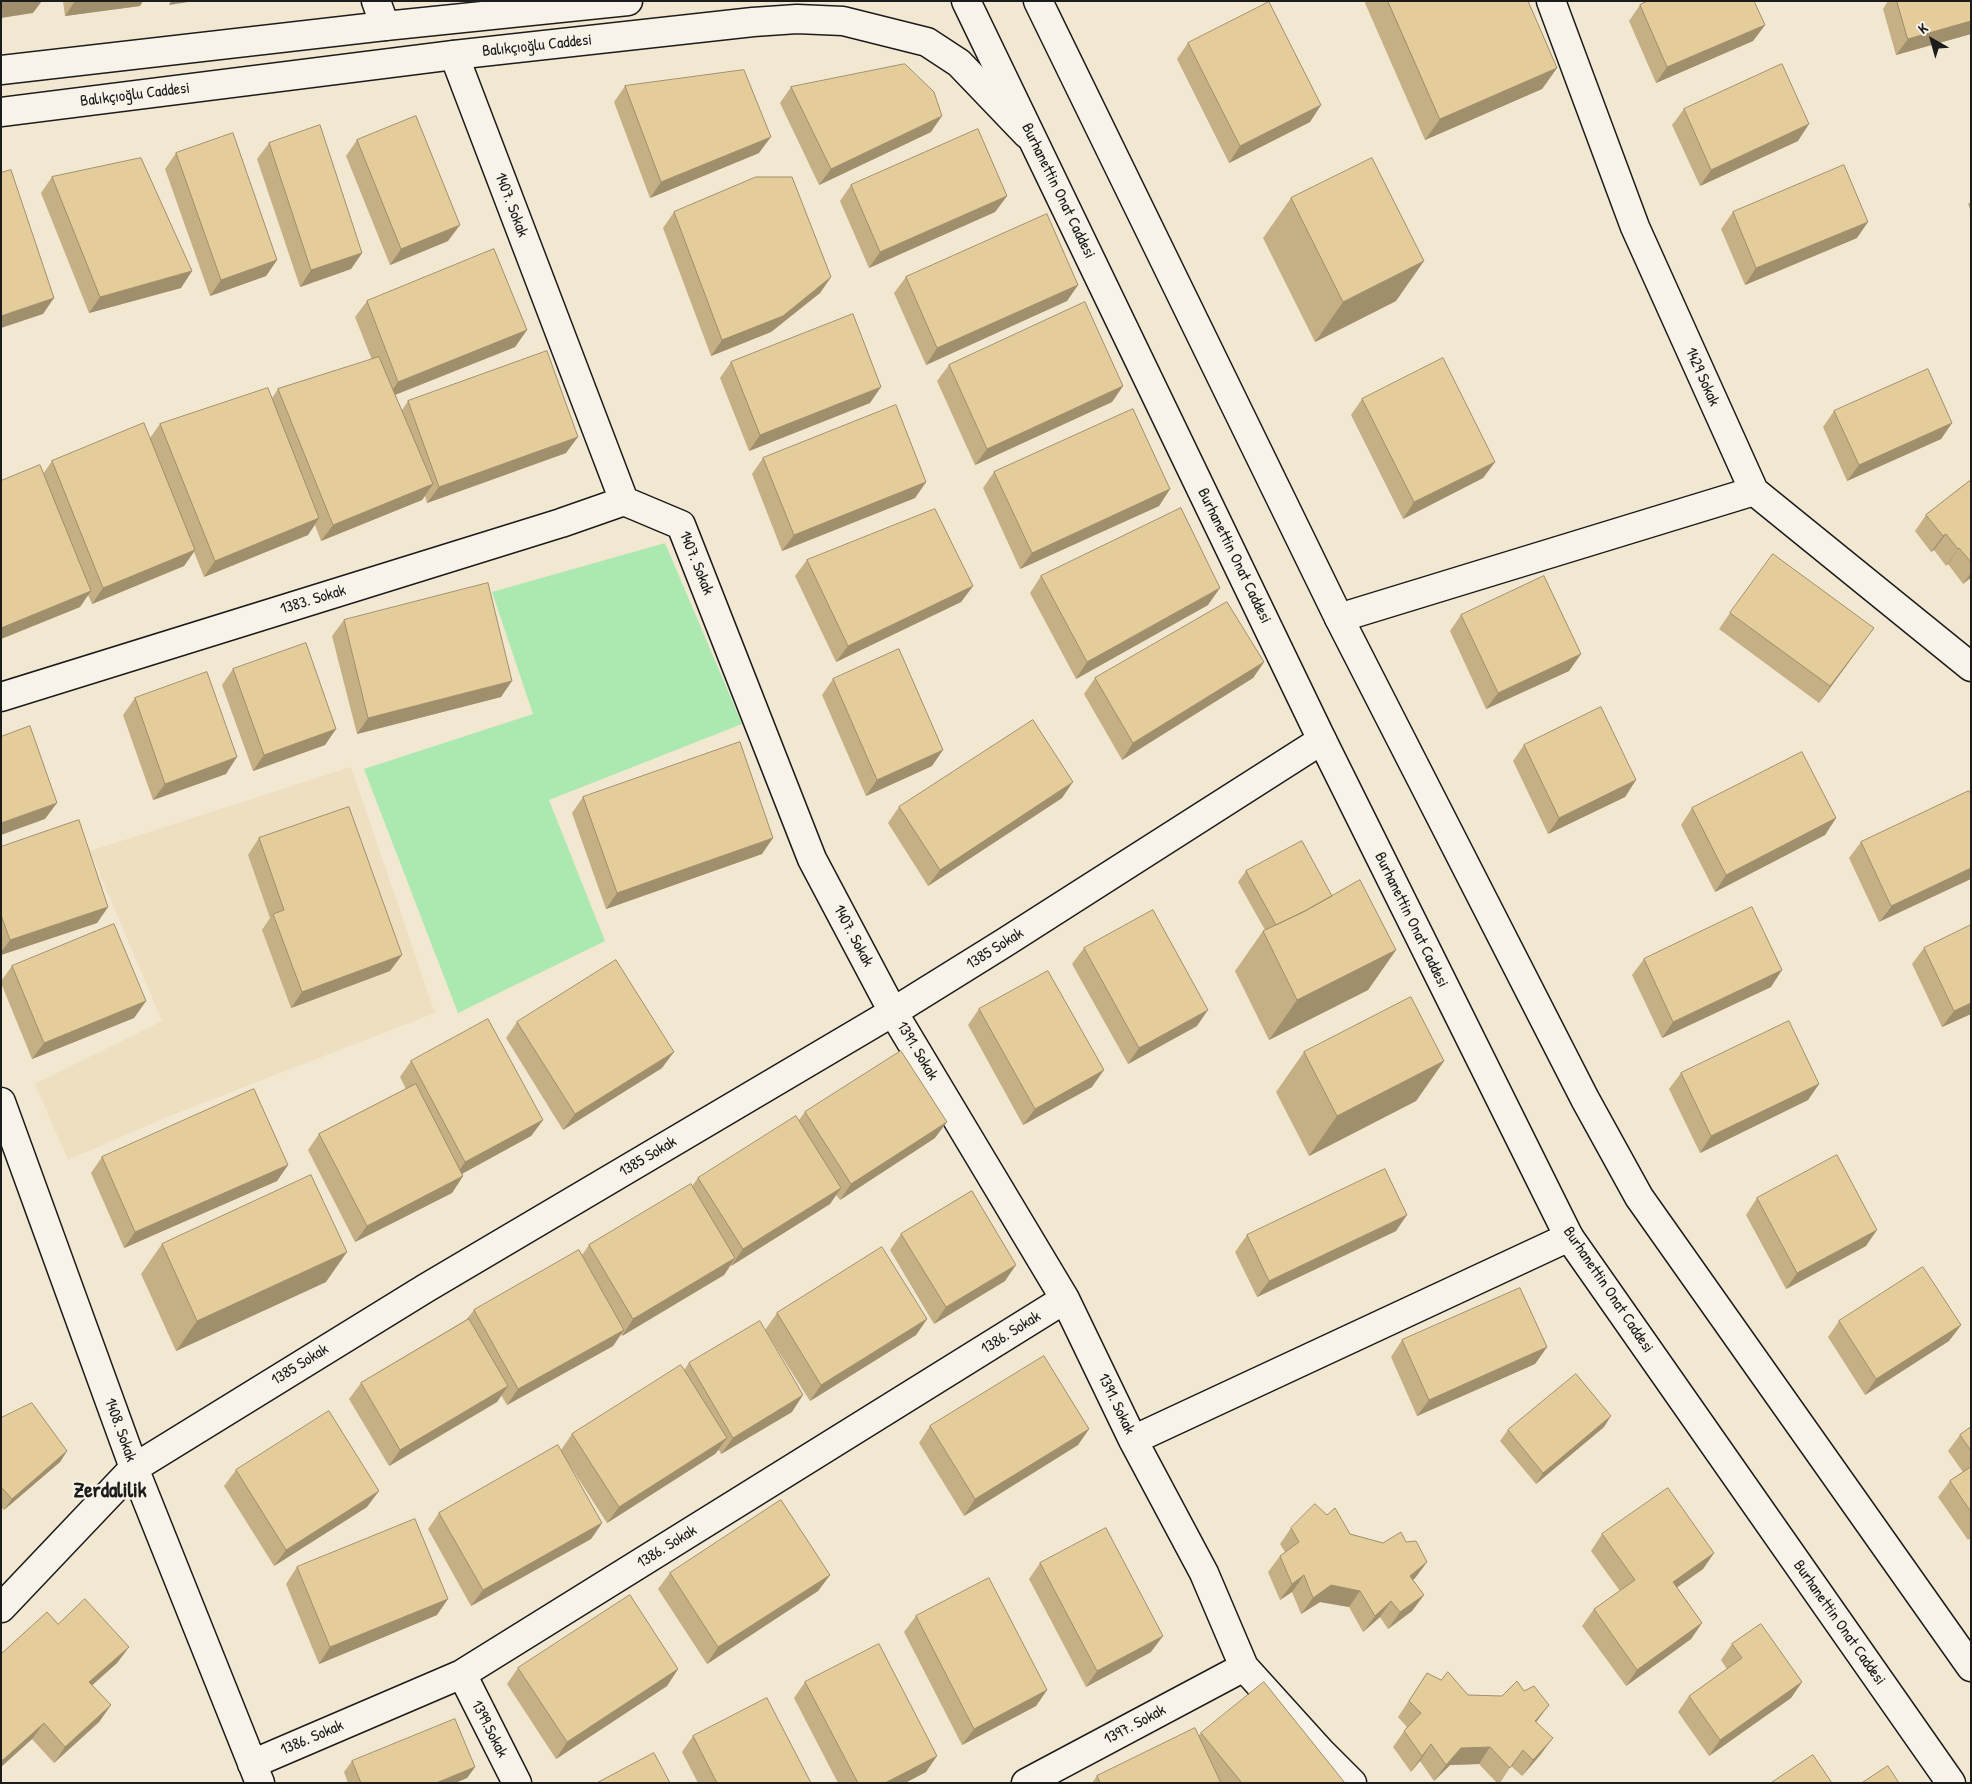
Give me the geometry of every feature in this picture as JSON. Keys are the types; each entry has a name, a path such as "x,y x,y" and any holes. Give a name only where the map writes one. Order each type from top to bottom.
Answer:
{"street":[{"path":"1,70 380,14 628,1"},
{"name":"Burhanettin Onat Caddesi","path":"966,1 1322,740 1570,1237 1950,1783"},
{"path":"1038,1 1339,618 1585,1099 1639,1197 1971,1667"},
{"name":"1429 Sokak","path":"1551,1 1635,227 1754,491 1971,668"},
{"name":"Balıkçıoğlu Caddesi","path":"1,112 454,55 753,22 798,19 843,21 927,42 960,63 1034,141"},
{"name":"1407. Sokak","path":"454,55 624,501 681,525 812,859 893,1012"},
{"path":"1339,618 1754,491"},
{"name":"1383. Sokak","path":"1,697 561,524 624,501"},
{"name":"1385 Sokak","path":"1,1608 134,1468 426,1288 893,1012 1322,740"},
{"name":"1391. Sokak","path":"893,1012 1065,1299 1133,1440 1204,1573 1244,1667 1320,1751 1352,1783"},
{"name":"1408. Sokak","path":"1,1102 134,1468 256,1773"},
{"path":"1133,1440 1570,1237"},
{"name":"1386. Sokak","path":"256,1773 462,1674 1065,1299"},
{"name":"1397. Sokak","path":"1026,1783 1244,1667"},
{"name":"1399.Sokak","path":"462,1674 517,1783"}],"shaded area":[{"path":"351,767 435,1013 172,1115 68,1160 35,1084 162,1021 90,851"}],"green space":[{"path":"665,543 742,724 549,800 605,941 458,1013 364,769 533,714 492,592"}],"building":[{"path":"1388,1 1528,1 1557,68 1440,119"},
{"path":"1648,1 1754,1 1765,25 1667,67 1640,5"},
{"path":"1897,1 1971,1 1971,21 1908,39"},
{"path":"1269,2 1321,105 1240,146 1188,43"},
{"path":"905,64 934,92 942,116 831,169 791,87"},
{"path":"1782,64 1809,124 1711,170 1684,109"},
{"path":"744,70 771,137 661,182 625,86"},
{"path":"416,116 460,225 401,249 357,140"},
{"path":"320,125 362,253 311,270 269,143"},
{"path":"978,129 1007,196 880,252 851,185"},
{"path":"233,133 277,260 221,280 176,153"},
{"path":"141,158 192,271 100,297 52,177"},
{"path":"1372,158 1424,261 1343,302 1291,198"},
{"path":"1844,165 1868,222 1756,268 1733,212"},
{"path":"11,170 54,298 1,316 1,173"},
{"path":"756,177 792,177 831,277 783,316 722,340 674,212"},
{"path":"1047,214 1078,285 937,348 906,277"},
{"path":"494,249 527,330 398,382 367,301"},
{"path":"1085,302 1123,386 987,449 949,365"},
{"path":"853,314 881,387 760,435 731,362"},
{"path":"547,351 578,437 439,487 408,401"},
{"path":"379,357 433,484 333,525 278,389"},
{"path":"1443,358 1495,462 1414,502 1362,399"},
{"path":"1928,369 1952,423 1859,465 1834,411"},
{"path":"268,388 319,518 215,561 160,424"},
{"path":"896,405 926,482 794,535 763,458"},
{"path":"1133,409 1170,489 1032,553 994,472"},
{"path":"144,423 195,550 103,588 52,461"},
{"path":"40,465 91,591 1,628 1,481"},
{"path":"1971,480 1971,562 1946,534 1943,536 1926,515"},
{"path":"1181,508 1220,588 1087,662 1041,576"},
{"path":"935,509 973,586 848,646 807,560"},
{"path":"1773,554 1874,628 1830,686 1730,613"},
{"path":"1544,576 1581,654 1498,693 1461,615"},
{"path":"488,583 512,681 368,718 344,620"},
{"path":"1227,602 1264,662 1133,743 1095,678"},
{"path":"306,643 336,729 264,755 233,669"},
{"path":"899,649 943,750 877,780 833,679"},
{"path":"207,672 237,757 165,784 135,698"},
{"path":"1601,707 1636,780 1559,818 1524,745"},
{"path":"1033,720 1073,782 940,870 899,807"},
{"path":"30,726 57,803 1,823 1,737"},
{"path":"740,742 773,838 617,893 583,797"},
{"path":"1802,752 1836,818 1726,875 1692,808"},
{"path":"1969,791 1971,794 1971,868 1891,906 1861,842"},
{"path":"349,807 402,955 302,992 273,914 284,910 259,838"},
{"path":"79,820 108,907 10,940 1,915 1,847"},
{"path":"1302,841 1332,896 1276,925 1246,871"},
{"path":"1360,880 1396,950 1297,1000 1263,931 1305,911"},
{"path":"1752,907 1782,970 1673,1022 1644,959"},
{"path":"1153,910 1208,1010 1139,1048 1084,948"},
{"path":"114,924 146,1001 44,1043 12,966"},
{"path":"1971,925 1971,1003 1954,1011 1924,948"},
{"path":"616,960 674,1052 575,1114 517,1022"},
{"path":"1048,971 1104,1070 1035,1109 979,1009"},
{"path":"1411,997 1444,1061 1337,1116 1304,1052"},
{"path":"488,1019 543,1120 465,1162 411,1061"},
{"path":"1789,1021 1819,1084 1711,1136 1681,1073"},
{"path":"901,1051 947,1122 851,1184 805,1112"},
{"path":"416,1084 463,1176 367,1226 319,1134"},
{"path":"254,1089 288,1165 135,1232 102,1157"},
{"path":"796,1116 841,1188 743,1249 698,1178"},
{"path":"1837,1155 1877,1230 1797,1273 1757,1198"},
{"path":"1385,1169 1407,1215 1269,1281 1247,1235"},
{"path":"311,1175 347,1252 197,1321 162,1244"},
{"path":"691,1184 735,1258 633,1319 589,1245"},
{"path":"972,1191 1016,1265 946,1307 901,1234"},
{"path":"882,1247 927,1319 821,1385 777,1313"},
{"path":"579,1250 624,1330 518,1389 474,1310"},
{"path":"1923,1267 1961,1325 1876,1379 1839,1321"},
{"path":"1520,1288 1547,1347 1429,1400 1402,1340"},
{"path":"469,1319 508,1386 400,1450 361,1383"},
{"path":"760,1321 803,1395 733,1438 689,1363"},
{"path":"1044,1356 1089,1429 975,1499 930,1426"},
{"path":"681,1365 727,1438 619,1507 572,1434"},
{"path":"1576,1374 1611,1416 1543,1473 1508,1430"},
{"path":"32,1403 67,1451 12,1499 1,1487 1,1418"},
{"path":"329,1411 379,1491 286,1550 236,1470"},
{"path":"1971,1427 1971,1451 1960,1435"},
{"path":"558,1445 602,1523 483,1590 439,1513"},
{"path":"1971,1467 1971,1512 1950,1481"},
{"path":"1668,1488 1714,1553 1673,1582 1702,1623 1637,1670 1594,1609 1635,1580 1602,1534"},
{"path":"781,1500 830,1575 718,1647 670,1573"},
{"path":"1315,1504 1327,1515 1335,1508 1350,1534 1383,1543 1401,1532 1406,1542 1416,1541 1427,1562 1410,1576 1424,1595 1400,1612 1391,1601 1375,1616 1360,1591 1331,1585 1313,1598 1304,1575 1292,1584 1280,1556 1299,1542 1291,1528"},
{"path":"415,1519 448,1599 330,1647 297,1567"},
{"path":"1106,1528 1163,1636 1097,1671 1040,1563"},
{"path":"989,1578 1047,1690 974,1729 916,1616"},
{"path":"630,1595 678,1669 567,1742 518,1668"},
{"path":"85,1599 129,1647 89,1682 111,1705 65,1747 44,1723 3,1760 1,1759 1,1654 47,1612 58,1624"},
{"path":"1761,1624 1802,1682 1720,1740 1689,1696 1742,1658 1732,1644"},
{"path":"879,1644 937,1756 885,1783 858,1783 805,1682"},
{"path":"1448,1672 1468,1695 1502,1696 1517,1681 1524,1691 1534,1686 1549,1705 1535,1721 1553,1738 1533,1760 1523,1750 1510,1768 1490,1747 1461,1748 1446,1765 1431,1744 1422,1756 1404,1731 1421,1713 1409,1701 1427,1673 1441,1680"},
{"path":"1264,1682 1345,1783 1242,1783 1201,1733"},
{"path":"767,1698 811,1783 717,1783 693,1736"},
{"path":"455,1719 475,1767 436,1783 361,1783 352,1761"},
{"path":"1195,1728 1221,1783 1100,1783 1097,1776"},
{"path":"654,1753 670,1783 597,1783"},
{"path":"1813,1755 1832,1783 1771,1783"},
{"path":"1888,1766 1899,1783 1862,1783"}],"district":[{"name":"Zerdalilik","path":"110,1491"}]}
